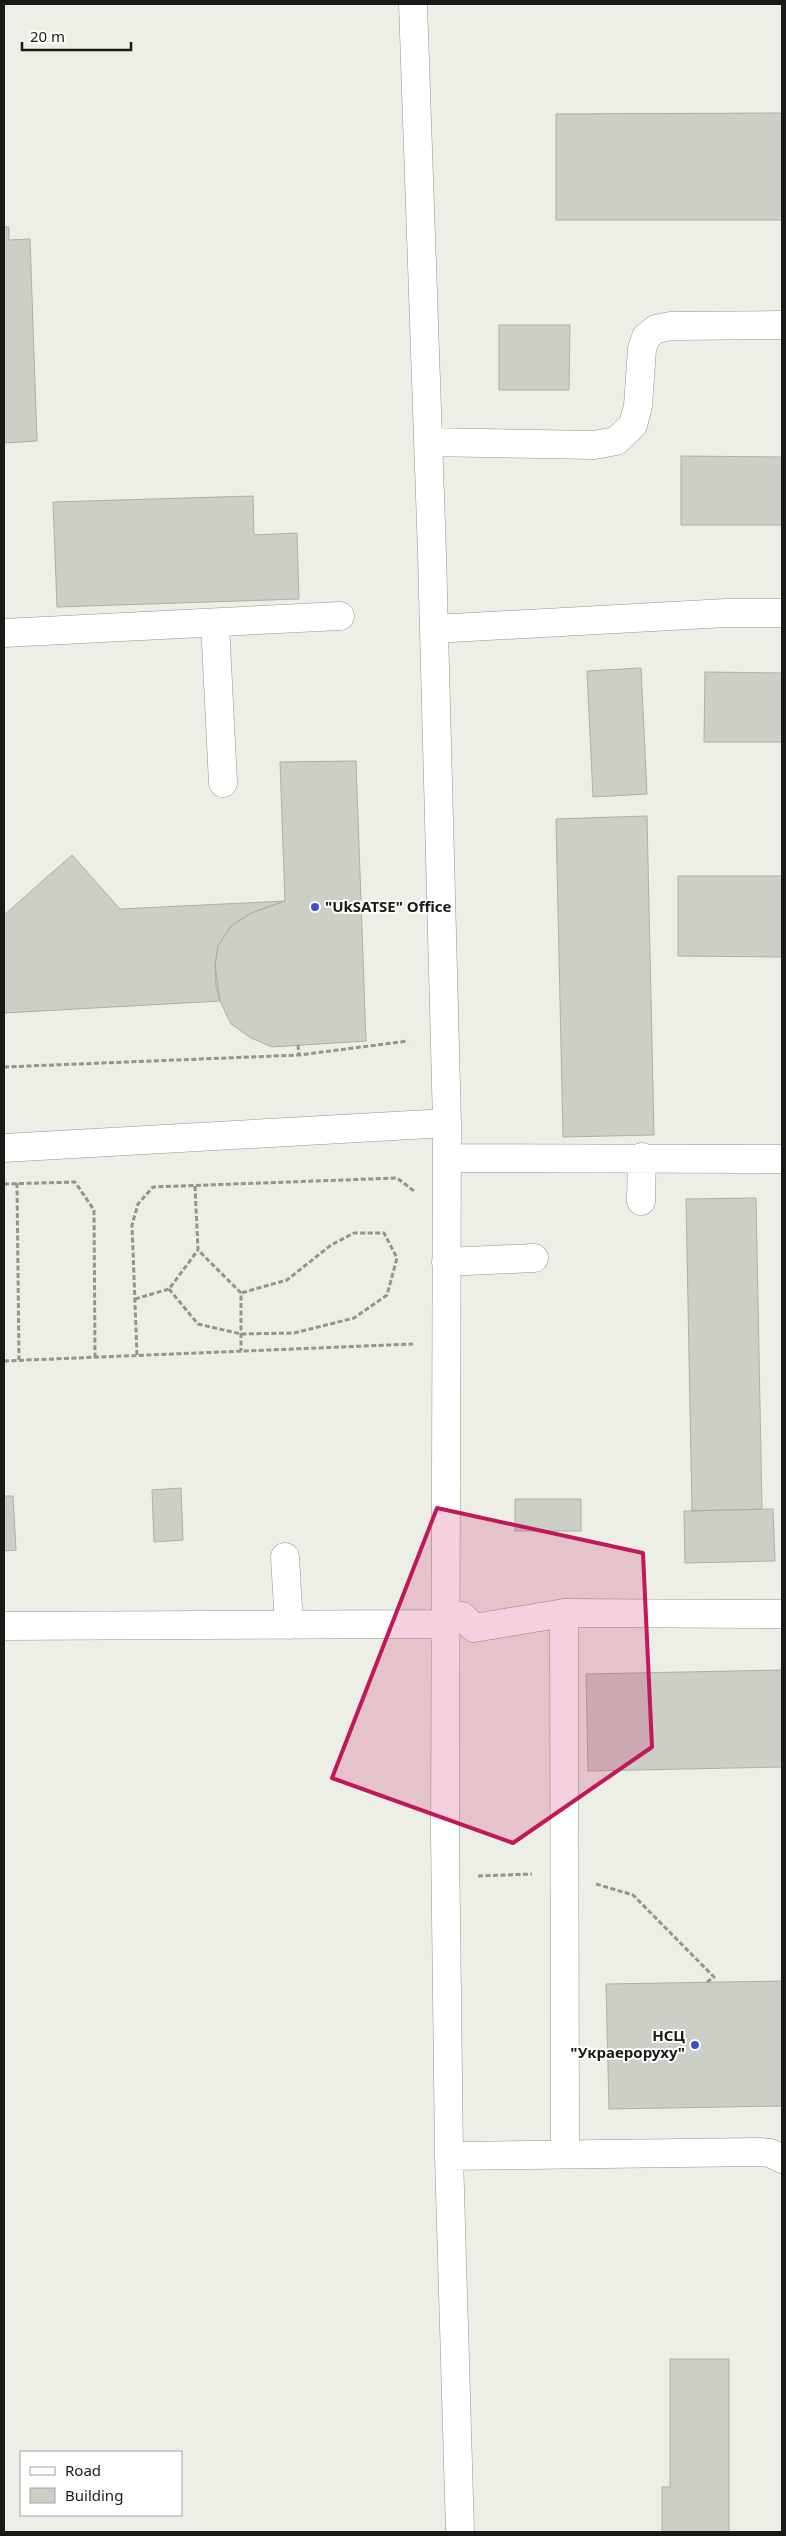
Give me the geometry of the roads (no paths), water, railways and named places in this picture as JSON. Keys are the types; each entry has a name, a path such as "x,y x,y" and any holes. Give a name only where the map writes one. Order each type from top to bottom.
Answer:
{"lane":[{"path":"413,4 434,630 447,1123 444,1624 449,2156 460,2532"},
{"path":"428,442 594,445 616,441 633,425 638,406 642,349 646,336 656,329 670,326 782,325"},
{"path":"434,630 726,613 782,613"},
{"path":"4,633 340,616"},
{"path":"215,623 223,783"},
{"path":"4,1148 447,1123"},
{"path":"447,1158 642,1157 782,1159"},
{"path":"641,1200 642,1157"},
{"path":"446,1262 534,1258"},
{"path":"286,1557 289,1625"},
{"path":"564,1613 565,2153"},
{"path":"4,1626 444,1624 462,1616 474,1628 564,1613 782,1614"},
{"path":"449,2156 565,2153 759,2152 770,2153 782,2159"}],"place":[{"name":"\"UkSATSE\" Office","path":"315,907"},
{"name":"НСЦ \"Украероруху\"","path":"695,2045"}]}
